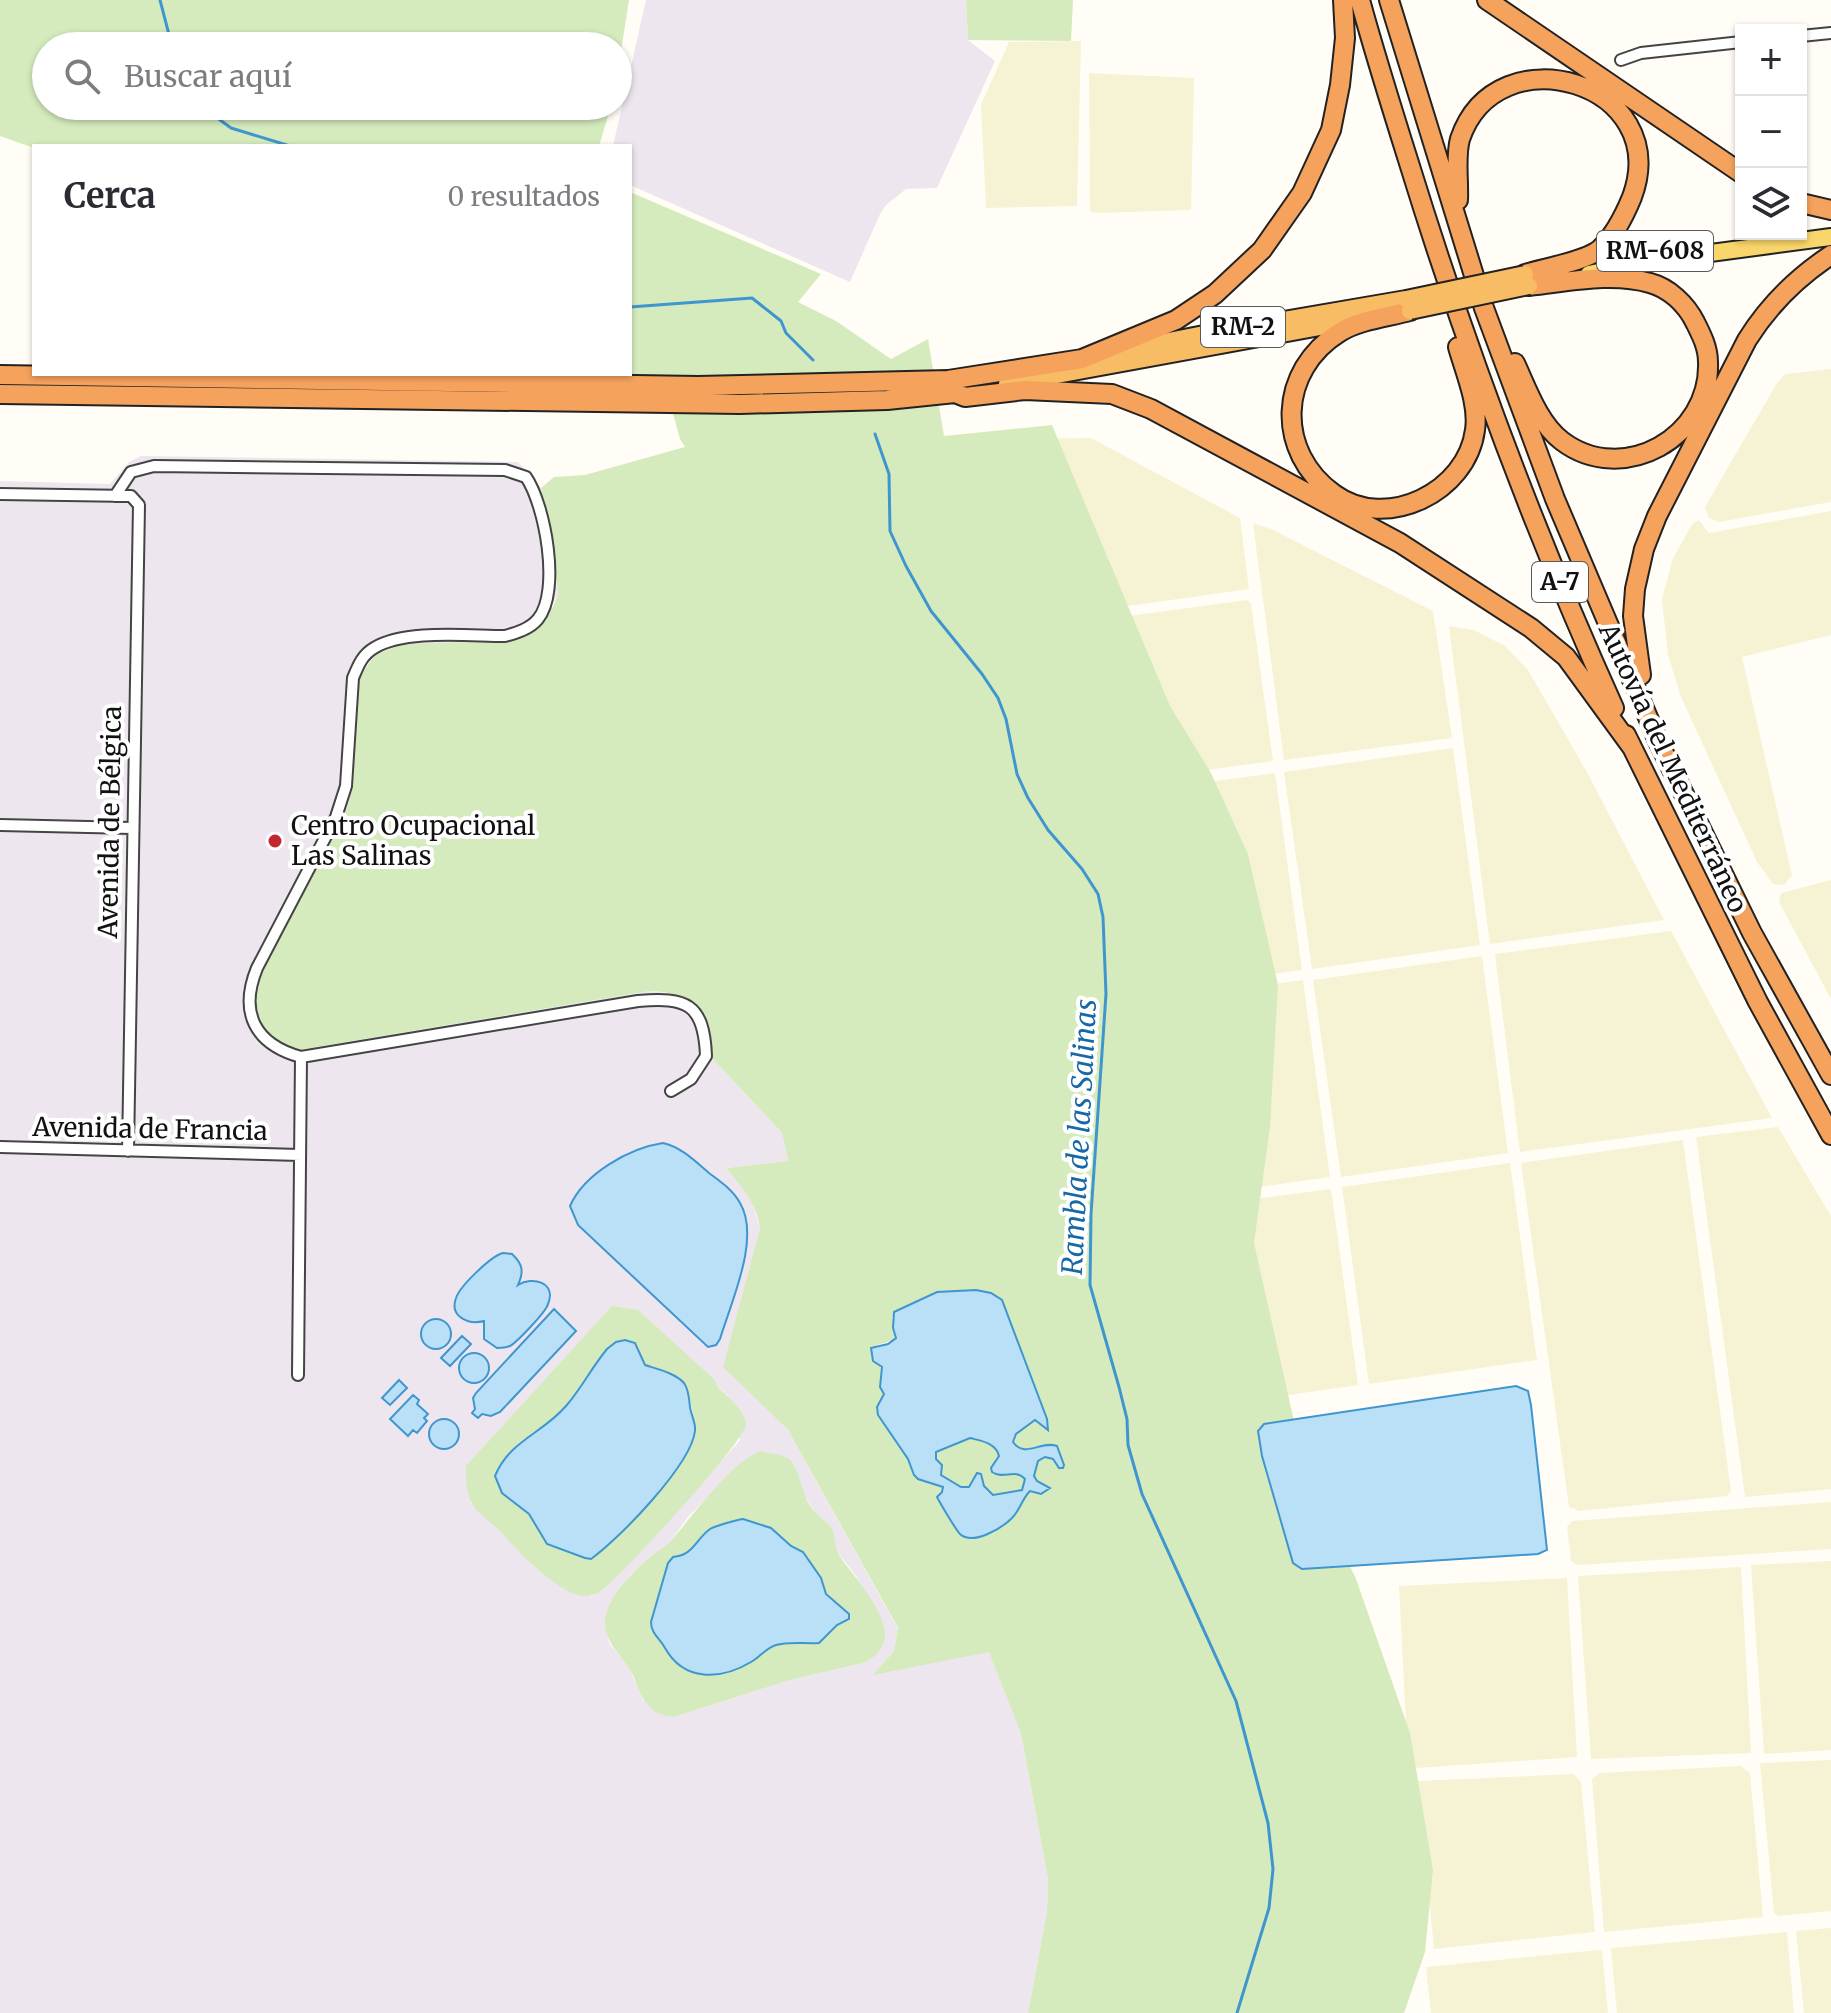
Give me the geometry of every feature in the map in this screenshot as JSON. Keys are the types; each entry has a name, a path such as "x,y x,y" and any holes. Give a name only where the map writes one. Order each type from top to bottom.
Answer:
{"highway":[{"path":"1082,359 1176,320 1215,294 1262,250 1302,193 1331,130 1345,38 1343,0"},
{"path":"1351,0 1449,315 1473,403 1475,430 1466,458 1452,479 1427,499 1390,508 1361,506 1336,495 1309,471 1295,441 1290,409 1300,374 1316,349 1342,330 1408,305"},
{"name":"Autovía del Mediterráneo","path":"1360,0 1441,267 1489,403 1584,642 1631,746 1758,1002 1831,1135"},
{"name":"Autovía del Mediterráneo","path":"1389,0 1480,294 1555,499 1658,741 1752,933 1831,1075"},
{"path":"1400,0 1430,112 1530,409 1671,744 1786,981 1804,1025"},
{"path":"1487,0 1735,169"},
{"path":"1458,200 1459,142 1469,121 1494,94 1512,84 1538,79 1565,81 1594,90 1618,110 1632,130 1640,157 1637,184 1628,207 1599,250 1527,280"},
{"path":"1807,204 1831,210"},
{"path":"1641,675 1633,616 1635,589 1644,549 1657,516 1747,340 1779,297 1831,255"},
{"path":"1514,362 1540,415 1560,440 1575,449 1607,460 1639,457 1677,437 1696,412 1705,386 1708,361 1703,339 1690,312 1671,293 1653,283 1621,277 1527,280"},
{"name":"RM-2","path":"0,394 740,404 887,400 955,393 1527,280"},
{"name":"RM-2","path":"63,376 698,386 948,380 1082,359 1214,332 1408,305"},
{"name":"RM-2","path":"0,375 32,376"},
{"path":"955,393 965,397 1025,390 1112,394 1162,415 1400,543 1531,628 1566,657 1631,746"},
{"path":"0,410 22,401 60,401 71,394"}],"main road":[{"path":"1807,232 1831,230"},
{"path":"1527,280 1831,237"},
{"name":"RM-608","path":"1527,280 1648,252 1740,240"}],"street":[{"path":"1807,35 1831,33"},
{"path":"1621,60 1641,53 1735,43"},
{"path":"0,494 115,496 131,472 154,466 505,470 526,477 540,504 549,588 547,601 538,619 524,629 505,636 399,638 372,648 359,663 353,678 346,786 336,817 257,968 248,1009 260,1033 283,1052 301,1057 669,998 691,1008 702,1024 706,1047 700,1069 691,1079 671,1091"},
{"name":"Avenida de Bélgica","path":"115,496 131,496 139,505 128,1151"},
{"path":"0,825 132,828"},
{"path":"298,1375 301,1057"},
{"name":"Avenida de Francia","path":"0,1147 300,1155"}],"shaded area":[{"path":"646,0 966,0 968,40 995,61 937,188 906,189 886,205 850,282 632,186 632,144 613,144 619,120 632,120 632,62"},
{"path":"1081,41 1077,206 986,208 981,105 1009,42"},
{"path":"1089,73 1194,78 1191,210 1090,211"},
{"path":"1831,369 1831,502 1719,522 1709,518 1705,507 1777,383 1785,374"},
{"path":"1091,438 1240,518 1249,589 1029,620 1004,439"},
{"path":"141,456 518,462 541,488 558,594 543,622 509,642 386,649 367,663 353,787 347,809 263,969 257,985 255,1010 273,1036 298,1050 650,991 681,995 700,1009 713,1038 712,1058 782,1133 788,1161 726,1168 744,1188 760,1228 724,1367 788,1430 898,1629 894,1651 875,1674 989,1651 1021,1734 1048,1879 1047,1911 1028,2013 0,2013 0,481 110,484 129,462","holes":["622,1157 732,1191 746,1216 708,1347 578,1225 581,1190","717,1386 728,1396 740,1440 647,1545 591,1596 564,1589 517,1550 470,1502","768,1453 796,1469 803,1493 817,1516 827,1524 838,1553 856,1576 883,1625 863,1663 790,1680 677,1716 643,1700 629,1668 609,1643 605,1622 607,1612 630,1575 667,1546 688,1517 744,1461"]},
{"path":"1831,511 1831,635 1742,657 1792,875 1784,885 1773,884 1757,862 1681,697 1668,655 1662,599 1673,558 1693,523 1699,520 1709,533"},
{"path":"1253,523 1271,529 1433,611 1452,738 1284,760"},
{"path":"1247,600 1251,603 1273,761 1083,787 1032,629"},
{"path":"1449,626 1474,630 1505,646 1528,670 1588,774 1664,920 1490,944"},
{"path":"1453,748 1480,945 1312,969 1284,772"},
{"path":"1275,773 1302,970 1163,989 1088,798"},
{"path":"1831,880 1831,999 1779,902 1781,893"},
{"path":"1671,931 1772,1118 1520,1152 1495,954"},
{"path":"1482,956 1508,1153 1341,1177 1313,980"},
{"path":"1303,980 1330,1177 1163,1201 1164,1000"},
{"path":"1778,1127 1831,1216 1831,1489 1745,1497 1696,1137"},
{"path":"1683,1140 1731,1491 1727,1496 1579,1511 1569,1507 1521,1163"},
{"path":"1510,1163 1537,1360 1369,1384 1342,1187"},
{"path":"1331,1189 1358,1385 1191,1409 1163,1211"},
{"path":"1831,1502 1831,1549 1577,1565 1571,1561 1567,1527 1572,1521"},
{"path":"1831,1561 1831,1750 1764,1754 1751,1565"},
{"path":"1741,1567 1751,1753 1591,1759 1578,1576"},
{"path":"1567,1578 1577,1757 1417,1768 1408,1763 1399,1586"},
{"path":"1831,1760 1831,1911 1778,1916 1774,1913 1760,1763"},
{"path":"1741,1766 1750,1773 1763,1917 1604,1932 1592,1779 1599,1773"},
{"path":"1574,1774 1581,1782 1595,1932 1434,1949 1418,1781"},
{"path":"1831,1928 1831,2013 1804,2013 1796,1931"},
{"path":"1787,1932 1794,2013 1617,2013 1611,1948"},
{"path":"1602,1951 1608,2013 1431,2013 1426,1967"}],"green space":[{"path":"0,0 629,0 624,32 32,32 32,120 607,120 600,144 32,144 32,147 0,136"},
{"path":"966,0 1073,0 1071,41 968,40"},
{"path":"632,193 821,274 798,302 836,321 891,359 928,339 944,436 1052,425 1170,706 1211,773 1248,854 1278,985 1270,1127 1254,1243 1305,1470 1356,1579 1410,1733 1433,1870 1425,1952 1404,2013 1028,2013 1047,1911 1048,1879 1021,1734 989,1652 873,1675 894,1651 898,1628 788,1430 723,1367 760,1228 752,1203 726,1168 788,1161 782,1133 712,1058 709,1028 699,1008 679,996 650,991 298,1050 273,1037 260,1019 257,996 263,969 347,809 353,787 360,676 375,655 402,644 509,641 535,629 553,607 558,594 541,488 554,477 585,475 685,447 665,384 345,376 632,376","holes":["892,1316 954,1389 951,1398 958,1405 955,1445 936,1453 941,1475 961,1487 972,1484 970,1537 956,1528 938,1501 943,1487 914,1475 908,1459 878,1415 879,1402 884,1394 883,1373 871,1349 896,1338"]},
{"path":"612,1306 638,1310 716,1381 717,1386 739,1408 746,1424 726,1456 680,1510 610,1583 589,1596 566,1590 544,1575 476,1509 468,1494 466,1466","holes":["635,1343 645,1365 683,1383 689,1394 694,1421 692,1440 658,1494 604,1549 585,1558 541,1535 529,1515 502,1493 495,1476 515,1446 533,1436 567,1406 599,1359"]},
{"path":"760,1451 783,1456 792,1463 809,1504 830,1526 839,1555 880,1614 885,1635 883,1644 875,1656 863,1663 790,1680 677,1716 661,1714 649,1707 631,1672 608,1638 607,1612 629,1577 670,1542 724,1478","holes":["743,1519 803,1552 821,1578 826,1594 849,1614 849,1619 837,1625 819,1643 773,1645 753,1661 695,1674 674,1658 651,1622 677,1557 692,1551 710,1529"]}],"water":[{"path":"663,1143 688,1155 726,1186 737,1198 746,1217 746,1252 737,1289 720,1339 716,1345 708,1347 578,1225 570,1206 586,1183 609,1164 636,1150"},
{"path":"503,1253 512,1254 520,1265 522,1272 518,1285 530,1281 542,1283 550,1296 542,1313 519,1339 508,1347 497,1348 484,1339 484,1321 472,1322 462,1318 455,1305 456,1298 469,1279"},
{"path":"976,1290 991,1293 1002,1300 1047,1419 1048,1430 1035,1420 1016,1434 1013,1442 1023,1449 1057,1446 1064,1465 1059,1468 1053,1459 1045,1457 1038,1461 1034,1476 1050,1488 1041,1494 1030,1491 1012,1518 995,1531 980,1537 960,1534 937,1497 943,1487 914,1475 908,1459 878,1415 877,1407 884,1394 880,1387 882,1367 873,1361 871,1348 888,1344 896,1338 894,1312 937,1292","holes":["970,1438 995,1448 999,1456 991,1468 992,1472 1021,1476 1025,1479 1022,1490 993,1495 984,1486 981,1474 977,1473 969,1487 961,1487 941,1475 942,1465 936,1459 936,1452"]},
{"path":"554,1309 576,1331 500,1412 491,1416 482,1414 478,1418 472,1413 476,1393"},
{"path":"436,1319 447,1323 451,1334 447,1345 436,1349 425,1345 421,1334 425,1323"},
{"path":"462,1336 471,1344 450,1366 441,1358"},
{"path":"625,1340 635,1343 645,1365 671,1374 684,1383 695,1431 681,1463 652,1500 603,1549 591,1559 585,1558 547,1544 529,1514 502,1493 495,1476 518,1445 566,1406 607,1349"},
{"path":"474,1353 485,1357 489,1368 485,1379 474,1383 463,1379 459,1368 463,1357"},
{"path":"399,1380 407,1388 390,1405 382,1398"},
{"path":"1516,1386 1528,1391 1531,1405 1547,1550 1538,1554 1302,1569 1293,1563 1262,1456 1258,1431 1264,1424"},
{"path":"413,1395 419,1400 417,1404 428,1414 424,1418 427,1421 417,1433 413,1430 408,1436 390,1419"},
{"path":"444,1419 455,1423 459,1434 455,1445 444,1449 433,1445 429,1434 433,1423"},
{"path":"743,1519 771,1528 803,1552 821,1578 826,1594 849,1614 849,1619 837,1625 819,1643 776,1645 751,1662 728,1672 693,1672 673,1659 651,1626 668,1563 673,1557 690,1550 710,1529"}],"waterway":[{"name":"Rambla de las Salinas","path":"160,0 168,32"},
{"name":"Rambla de las Salinas","path":"220,120 231,128 283,144"},
{"name":"Rambla de las Salinas","path":"632,307 752,298 781,321 786,333 813,360"},
{"name":"Rambla de las Salinas","path":"875,434 889,474 890,531 906,566 931,611 998,698 1006,719 1017,774 1028,798 1048,830 1082,869 1098,894 1103,917 1106,994 1091,1214 1090,1285 1127,1419 1128,1445 1142,1494 1236,1701 1268,1823 1273,1869 1269,1908 1237,2013"}],"place":[{"name":"Centro Ocupacional Las Salinas","path":"275,841"}]}
